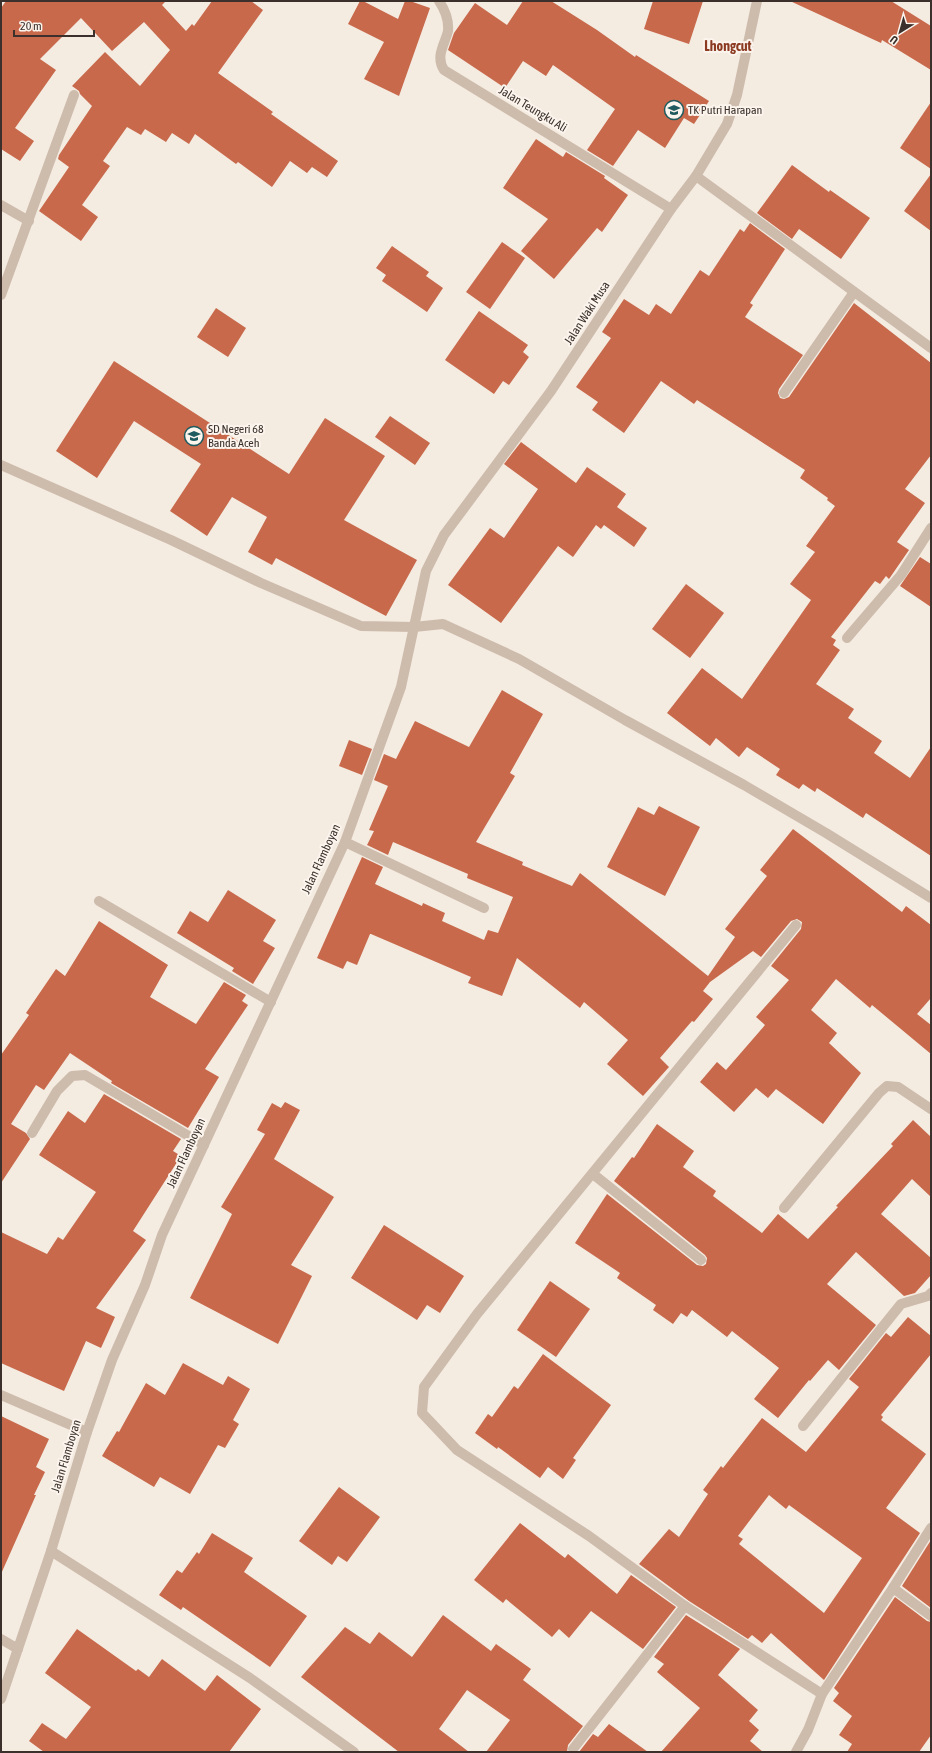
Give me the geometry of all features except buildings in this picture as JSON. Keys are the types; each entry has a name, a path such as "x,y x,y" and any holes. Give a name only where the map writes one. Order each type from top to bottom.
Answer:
{"street":[{"name":"Jalan Teungku Ali","path":"439,1 448,22 448,31 440,56 441,65 444,70 671,209"},
{"name":"Jalan Waki Musa","path":"414,627 426,571 444,535 552,391 671,209 696,176 727,124 737,95 757,1"},
{"path":"1,295 74,94"},
{"path":"696,176 931,348"},
{"path":"1,205 29,221"},
{"path":"784,393 854,292"},
{"path":"1,465 172,540 260,583 361,626 414,627 443,624 519,659 625,720 751,789 931,898"},
{"path":"847,638 901,575 931,528"},
{"name":"Jalan Flamboyan","path":"1,1699 50,1551 87,1432 112,1360 144,1285 162,1235 271,1002 312,910 345,842 401,687 414,627"},
{"path":"345,842 484,908"},
{"path":"99,901 271,1002"},
{"path":"796,925 477,1314 424,1387 422,1413 457,1450 589,1536 685,1606 822,1694"},
{"path":"32,1134 57,1091 72,1076 85,1075 204,1145"},
{"path":"784,1208 879,1093 888,1086 898,1087 931,1109"},
{"path":"593,1174 701,1260"},
{"path":"803,1426 901,1304 928,1296 931,1293"},
{"path":"1,1396 87,1432"},
{"path":"799,1751 822,1694 931,1528"},
{"path":"50,1551 250,1678 354,1752"},
{"path":"893,1588 931,1616"},
{"path":"573,1749 685,1606"},
{"path":"1,1639 18,1649"}],"place":[{"name":"TK Putri Harapan","path":"674,110"},
{"name":"SD Negeri 68 Banda Aceh","path":"194,436"}],"district":[{"name":"Lhongcut","path":"728,46"}]}
